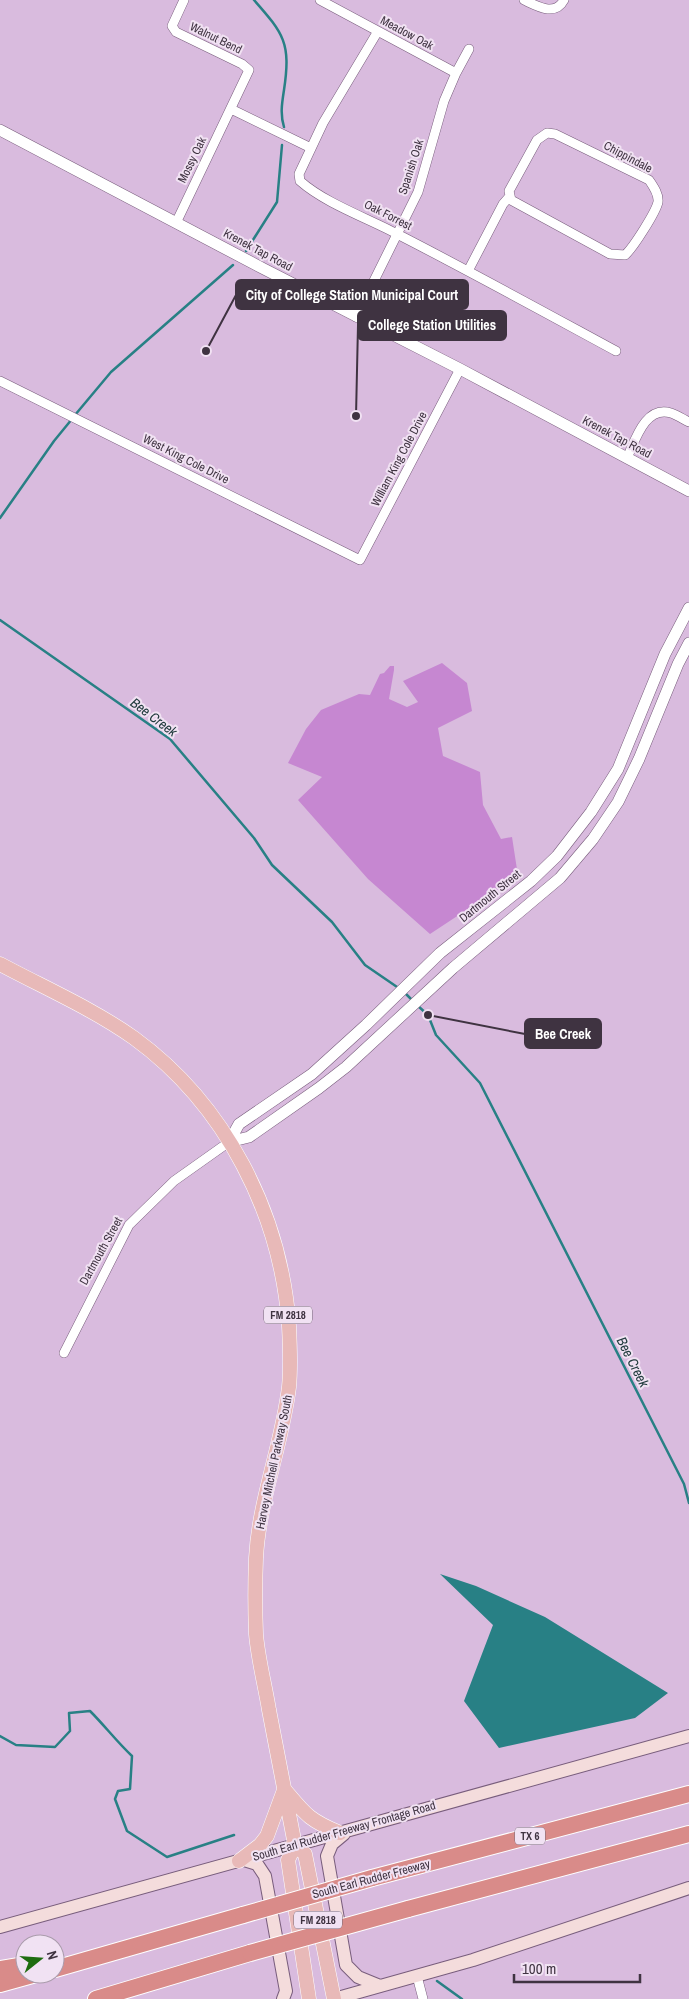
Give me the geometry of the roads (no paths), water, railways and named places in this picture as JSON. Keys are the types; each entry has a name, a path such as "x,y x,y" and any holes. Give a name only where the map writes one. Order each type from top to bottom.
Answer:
{"highway":[{"name":"South Earl Rudder Freeway","path":"65,1966 372,1878 689,1794"},
{"path":"96,1999 250,1953 408,1909 689,1834"},
{"path":"65,1959 118,1951"},
{"path":"0,1969 15,1967"},
{"path":"0,1984 15,1980"}],"main road":[{"name":"Harvey Mitchell Parkway South","path":"0,964 109,1021 135,1039 167,1066 194,1093 230,1142 244,1164 267,1216 278,1253 288,1316 290,1346 289,1386 281,1438 274,1461 259,1533 256,1566 256,1637 295,1845 288,1860 309,1999"},
{"name":"South Earl Rudder Freeway Frontage Road","path":"0,1926 689,1736"},
{"path":"242,1860 260,1846 267,1836 284,1789 308,1817 317,1823 344,1832 332,1844 327,1856 346,1965 358,1978 380,1986"},
{"name":"Harvey Mitchell Parkway South","path":"295,1845 306,1854 334,1999"},
{"path":"242,1860 257,1864 266,1876 286,1991 283,1999"},
{"path":"334,1999 473,1960 689,1888"},
{"path":"354,1999 364,1991"}],"street":[{"name":"Walnut Bend","path":"184,0 173,22 172,26 176,32 242,64 249,70"},
{"name":"Meadow Oak","path":"320,0 456,73"},
{"path":"524,0 543,9 554,9 562,4 564,0"},
{"name":"Oak Forrest","path":"378,31 323,123 299,174 300,181 308,188 616,351"},
{"name":"Spanish Oak","path":"356,317 418,192 439,117 456,73 469,49"},
{"name":"Mossy Oak","path":"176,223 249,70"},
{"path":"230,109 311,148"},
{"name":"Krenek Tap Road","path":"0,130 356,317 460,369 689,491"},
{"name":"Chippindale","path":"468,271 503,204 510,196 509,191 536,140 547,133 555,134 649,180 656,191 658,201 634,246 625,255 610,254 523,207 511,200 510,196"},
{"name":"William King Cole Drive","path":"360,560 460,369"},
{"name":"West King Cole Drive","path":"0,381 360,560"},
{"path":"627,458 647,418 658,413 670,412 689,422"},
{"name":"Dartmouth Street","path":"230,1142 239,1124 312,1074 366,1026 440,953 530,881 556,856 591,812 618,769 665,654 689,608"},
{"name":"Dartmouth Street","path":"64,1352 129,1226 174,1181 230,1142 249,1137 319,1088 453,968 560,878 593,839 618,802 639,759 678,664 689,643"},
{"path":"417,1976 422,1999"}],"waterway":[{"path":"254,0 279,31 283,40 286,61 282,109 284,127"},
{"path":"246,251 277,202 282,145"},
{"path":"75,415 111,372 233,265"},
{"path":"0,518 54,441 72,419"},
{"name":"Bee Creek","path":"0,620 170,739 254,838 272,865 332,922 365,965 400,989"},
{"name":"Bee Creek","path":"404,992 413,1001"},
{"name":"Bee Creek","path":"418,1006 428,1015 436,1035 480,1083 684,1484 689,1503"},
{"path":"0,1736 16,1745 55,1747 70,1731 69,1713 90,1711 132,1756 130,1789 118,1791 115,1799 127,1831 167,1857 234,1835"},
{"path":"437,1981 462,1999"}],"place":[{"name":"City of College Station Municipal Court","path":"206,351"},
{"name":"College Station Utilities","path":"356,416"},
{"name":"Bee Creek","path":"428,1015"}]}
